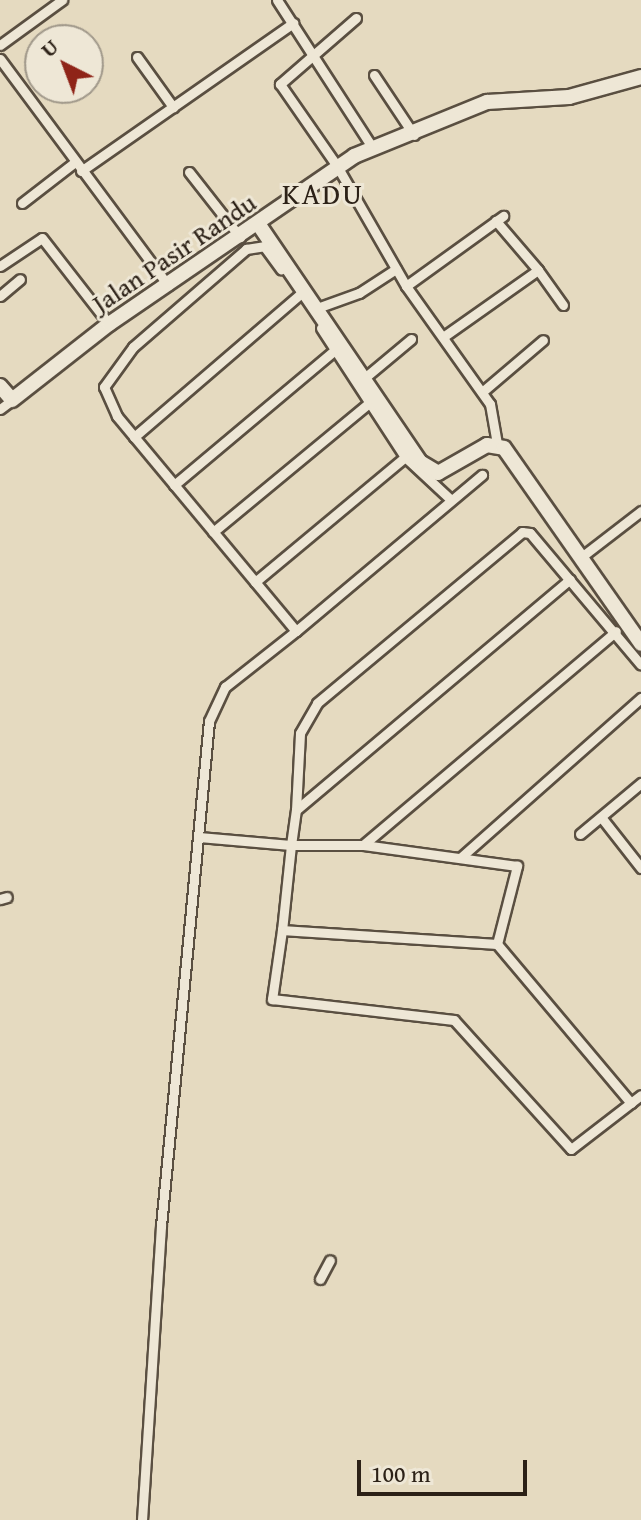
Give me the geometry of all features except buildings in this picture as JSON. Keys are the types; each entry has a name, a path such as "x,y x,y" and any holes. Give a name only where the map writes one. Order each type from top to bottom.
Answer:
{"street":[{"path":"0,45 62,0"},
{"path":"277,0 372,147"},
{"path":"356,18 313,52 280,84 337,166 406,286 482,392 495,415 497,443 641,644"},
{"path":"81,171 293,23"},
{"path":"137,57 173,107"},
{"path":"0,59 168,285"},
{"path":"374,75 414,135"},
{"name":"Jalan Pasir Randu","path":"6,405 109,324 259,225 337,166 372,147 414,135 498,99 569,97 641,77"},
{"path":"22,203 75,162"},
{"path":"189,172 240,237"},
{"path":"406,286 500,218 563,305"},
{"path":"259,225 362,380 428,471 443,472 497,443"},
{"path":"0,266 42,238 109,324"},
{"path":"296,631 134,437 104,395 108,376 246,249 264,246 405,457 450,499"},
{"path":"317,308 359,293 396,269"},
{"path":"443,337 538,270"},
{"path":"0,296 20,279"},
{"path":"134,437 299,295"},
{"path":"362,380 411,339"},
{"path":"482,392 543,340"},
{"path":"174,485 335,350"},
{"path":"0,386 6,405"},
{"path":"213,532 370,402"},
{"path":"255,582 405,457"},
{"path":"142,1520 161,1226 214,704 225,687 482,475"},
{"path":"580,558 641,511"},
{"path":"641,665 616,631 530,533 522,532 317,703 300,733 296,810 272,999 454,1020 571,1149 641,1095"},
{"path":"296,810 570,579"},
{"path":"363,845 616,631"},
{"path":"460,858 641,698"},
{"path":"580,834 641,783"},
{"path":"601,817 637,856 641,868"},
{"path":"199,837 291,845 363,845 517,866 497,944"},
{"path":"282,930 497,944 631,1103"},
{"path":"320,1279 330,1260"}],"district":[{"name":"KADU","path":"323,193"}]}
